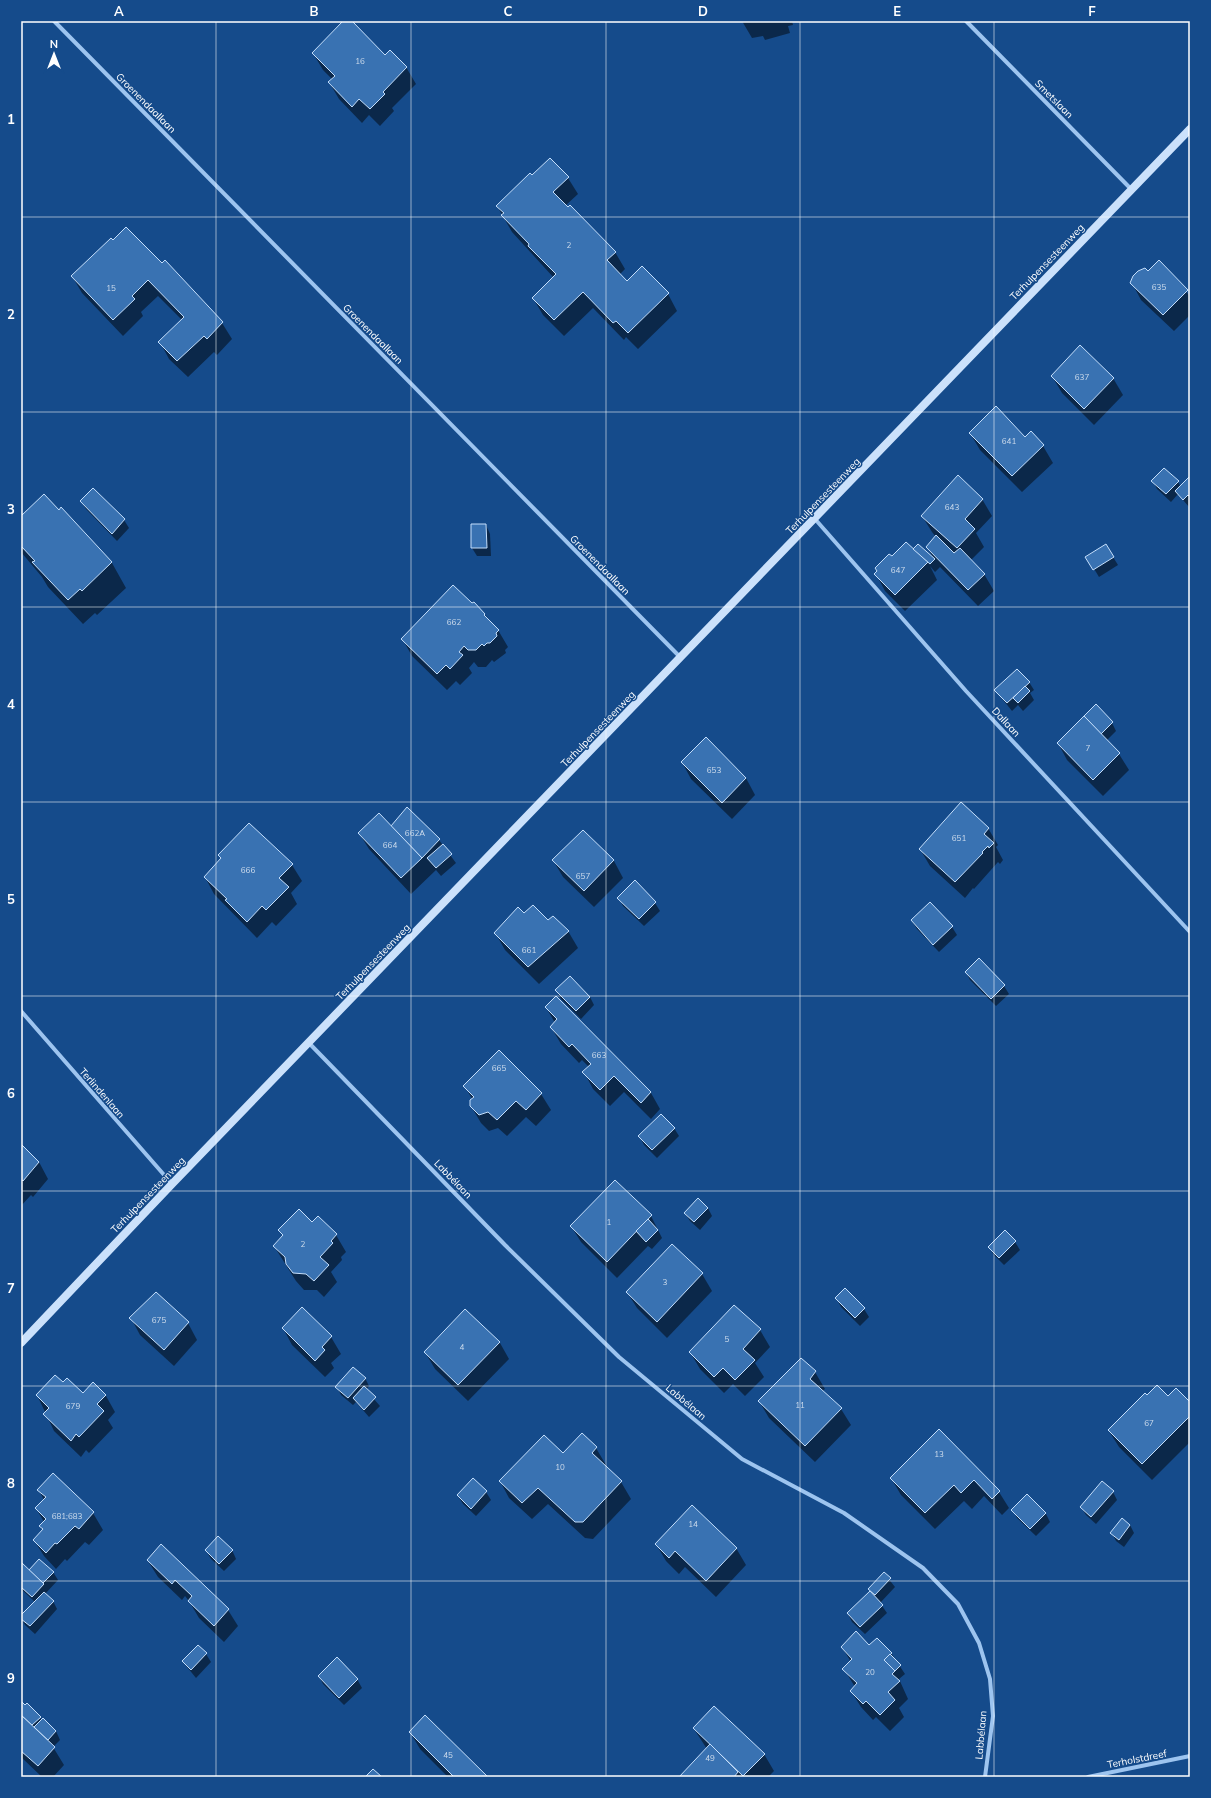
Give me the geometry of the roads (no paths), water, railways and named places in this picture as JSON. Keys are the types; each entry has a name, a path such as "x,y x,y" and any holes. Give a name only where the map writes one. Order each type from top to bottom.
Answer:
{"main road":[{"name":"Terhulpensesteenweg","path":"21,1343 172,1184 1190,129"}],"street":[{"name":"Groenendaallaan","path":"54,21 681,658"},
{"name":"Smetslaan","path":"966,21 1131,189"},
{"name":"Dallaan","path":"815,519 966,691 1190,932"},
{"name":"Terlindenlaan","path":"21,1012 172,1184"},
{"name":"Labbélaan","path":"309,1043 505,1245 619,1357 742,1459 844,1513 923,1568 958,1604 979,1643 990,1679 992,1716 985,1777"},
{"name":"Terholstdreef","path":"1088,1777 1190,1756"}]}
